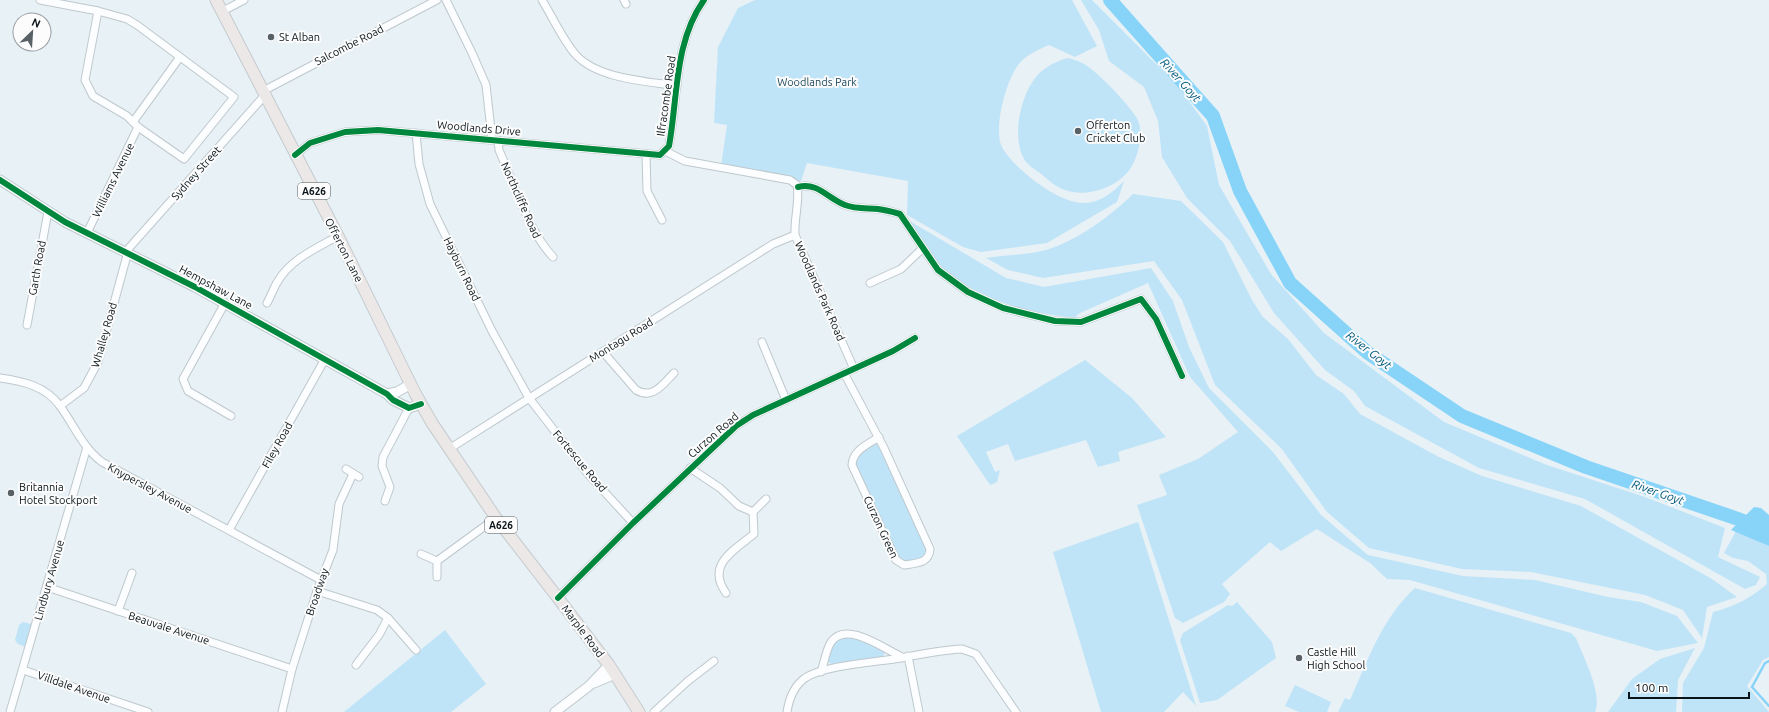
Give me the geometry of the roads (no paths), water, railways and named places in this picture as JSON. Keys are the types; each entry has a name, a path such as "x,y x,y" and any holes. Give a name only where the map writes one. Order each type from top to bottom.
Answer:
{"main road":[{"name":"Offerton Lane","path":"216,0 223,11 295,156 338,236 413,389"},
{"name":"Marple Road","path":"413,389 449,449 496,518 612,670 639,712"}],"street":[{"path":"40,0 98,11 127,19 234,96 231,102 184,159 136,125 127,116 93,96 85,80 98,11"},
{"path":"223,11 244,0"},
{"name":"Salcombe Road","path":"264,93 437,0"},
{"name":"Northcliffe Road","path":"446,0 486,85 495,139 499,150 542,246 553,257"},
{"path":"542,0 575,54 585,64 615,76 677,86"},
{"name":"Ilfracombe Road","path":"666,151 670,138 683,50 690,24 704,0"},
{"name":"Williams Avenue","path":"87,233 136,125 180,57"},
{"name":"Sydney Street","path":"127,252 264,93"},
{"name":"Woodlands Drive","path":"295,156 310,143 344,132 378,130 495,139 658,155 666,151"},
{"name":"Hayburn Road","path":"416,133 419,164 430,204 492,331 529,398"},
{"path":"666,151 685,160 790,180 798,187 809,186 818,188 851,207 880,209 900,214 938,270 968,292 1003,308 1055,321 1081,322 1141,299 1156,319 1182,376"},
{"path":"646,154 647,191 662,220"},
{"name":"Hempshaw Lane","path":"0,180 48,212 225,303 387,394 393,400 409,408"},
{"name":"Woodlands Park Road","path":"798,187 798,199 794,220 795,235 854,369"},
{"name":"Garth Road","path":"27,325 48,212"},
{"name":"Montagu Road","path":"449,449 773,244 795,235"},
{"path":"268,303 278,280 288,268 301,258 338,236"},
{"path":"870,284 901,269 923,248"},
{"name":"Whalley Road","path":"60,406 84,388 96,368 127,252"},
{"path":"225,303 184,379 188,391 231,416"},
{"name":"Curzon Road","path":"558,598 633,523 736,426 786,400 893,351 915,338"},
{"path":"762,342 786,400"},
{"path":"603,352 636,390 641,393 651,393 656,391 674,373"},
{"name":"Filey Road","path":"229,530 325,359"},
{"name":"Curzon Green","path":"844,373 879,437 930,549 928,559 925,561 904,565 896,560 852,465 853,458 856,453 879,437"},
{"name":"Knypersley Avenue","path":"0,378 24,382 37,387 60,406 96,458 113,469 321,580"},
{"path":"387,394 413,389"},
{"name":"Fortescue Road","path":"529,398 588,474 633,523"},
{"path":"385,501 390,488 382,466 383,457 409,408 421,404"},
{"name":"Lindbury Avenue","path":"10,712 87,447"},
{"path":"690,468 720,488 739,506 753,512"},
{"name":"Broadway","path":"282,712 292,669 317,591 333,550 339,504 356,475 346,469"},
{"path":"726,593 720,585 718,574 721,563 754,534 753,512 766,499"},
{"path":"437,561 496,518"},
{"path":"421,554 437,561"},
{"path":"437,561 437,577"},
{"path":"118,611 132,573"},
{"name":"Beauvale Avenue","path":"47,587 292,669"},
{"path":"317,591 371,607 388,618 416,650"},
{"path":"356,665 379,636 388,618"},
{"path":"821,672 830,644 839,635 844,633 855,634 905,657"},
{"path":"787,712 789,703 798,685 806,678 821,672 855,664 953,649 969,650 976,654 1016,712"},
{"path":"905,657 919,712"},
{"path":"654,712 688,681 714,661"},
{"name":"Villdale Avenue","path":"22,670 148,712"},
{"path":"555,712 612,670"}],"water":[{"path":"1754,507 1761,508 1769,515 1769,546 1731,530"}],"waterway":[{"name":"River Goyt","path":"1110,0 1213,116 1240,191 1290,283 1368,353 1462,416 1586,467 1741,520 1769,534"},
{"path":"1769,661 1765,663 1752,687 1769,706"}],"place":[{"name":"St Alban","path":"271,37"},
{"name":"Offerton Cricket Club","path":"1078,131"},
{"name":"Britannia Hotel Stockport","path":"11,493"},
{"name":"Castle Hill High School","path":"1299,658"}],"park label":[{"name":"Woodlands Park","path":"817,82"}]}
